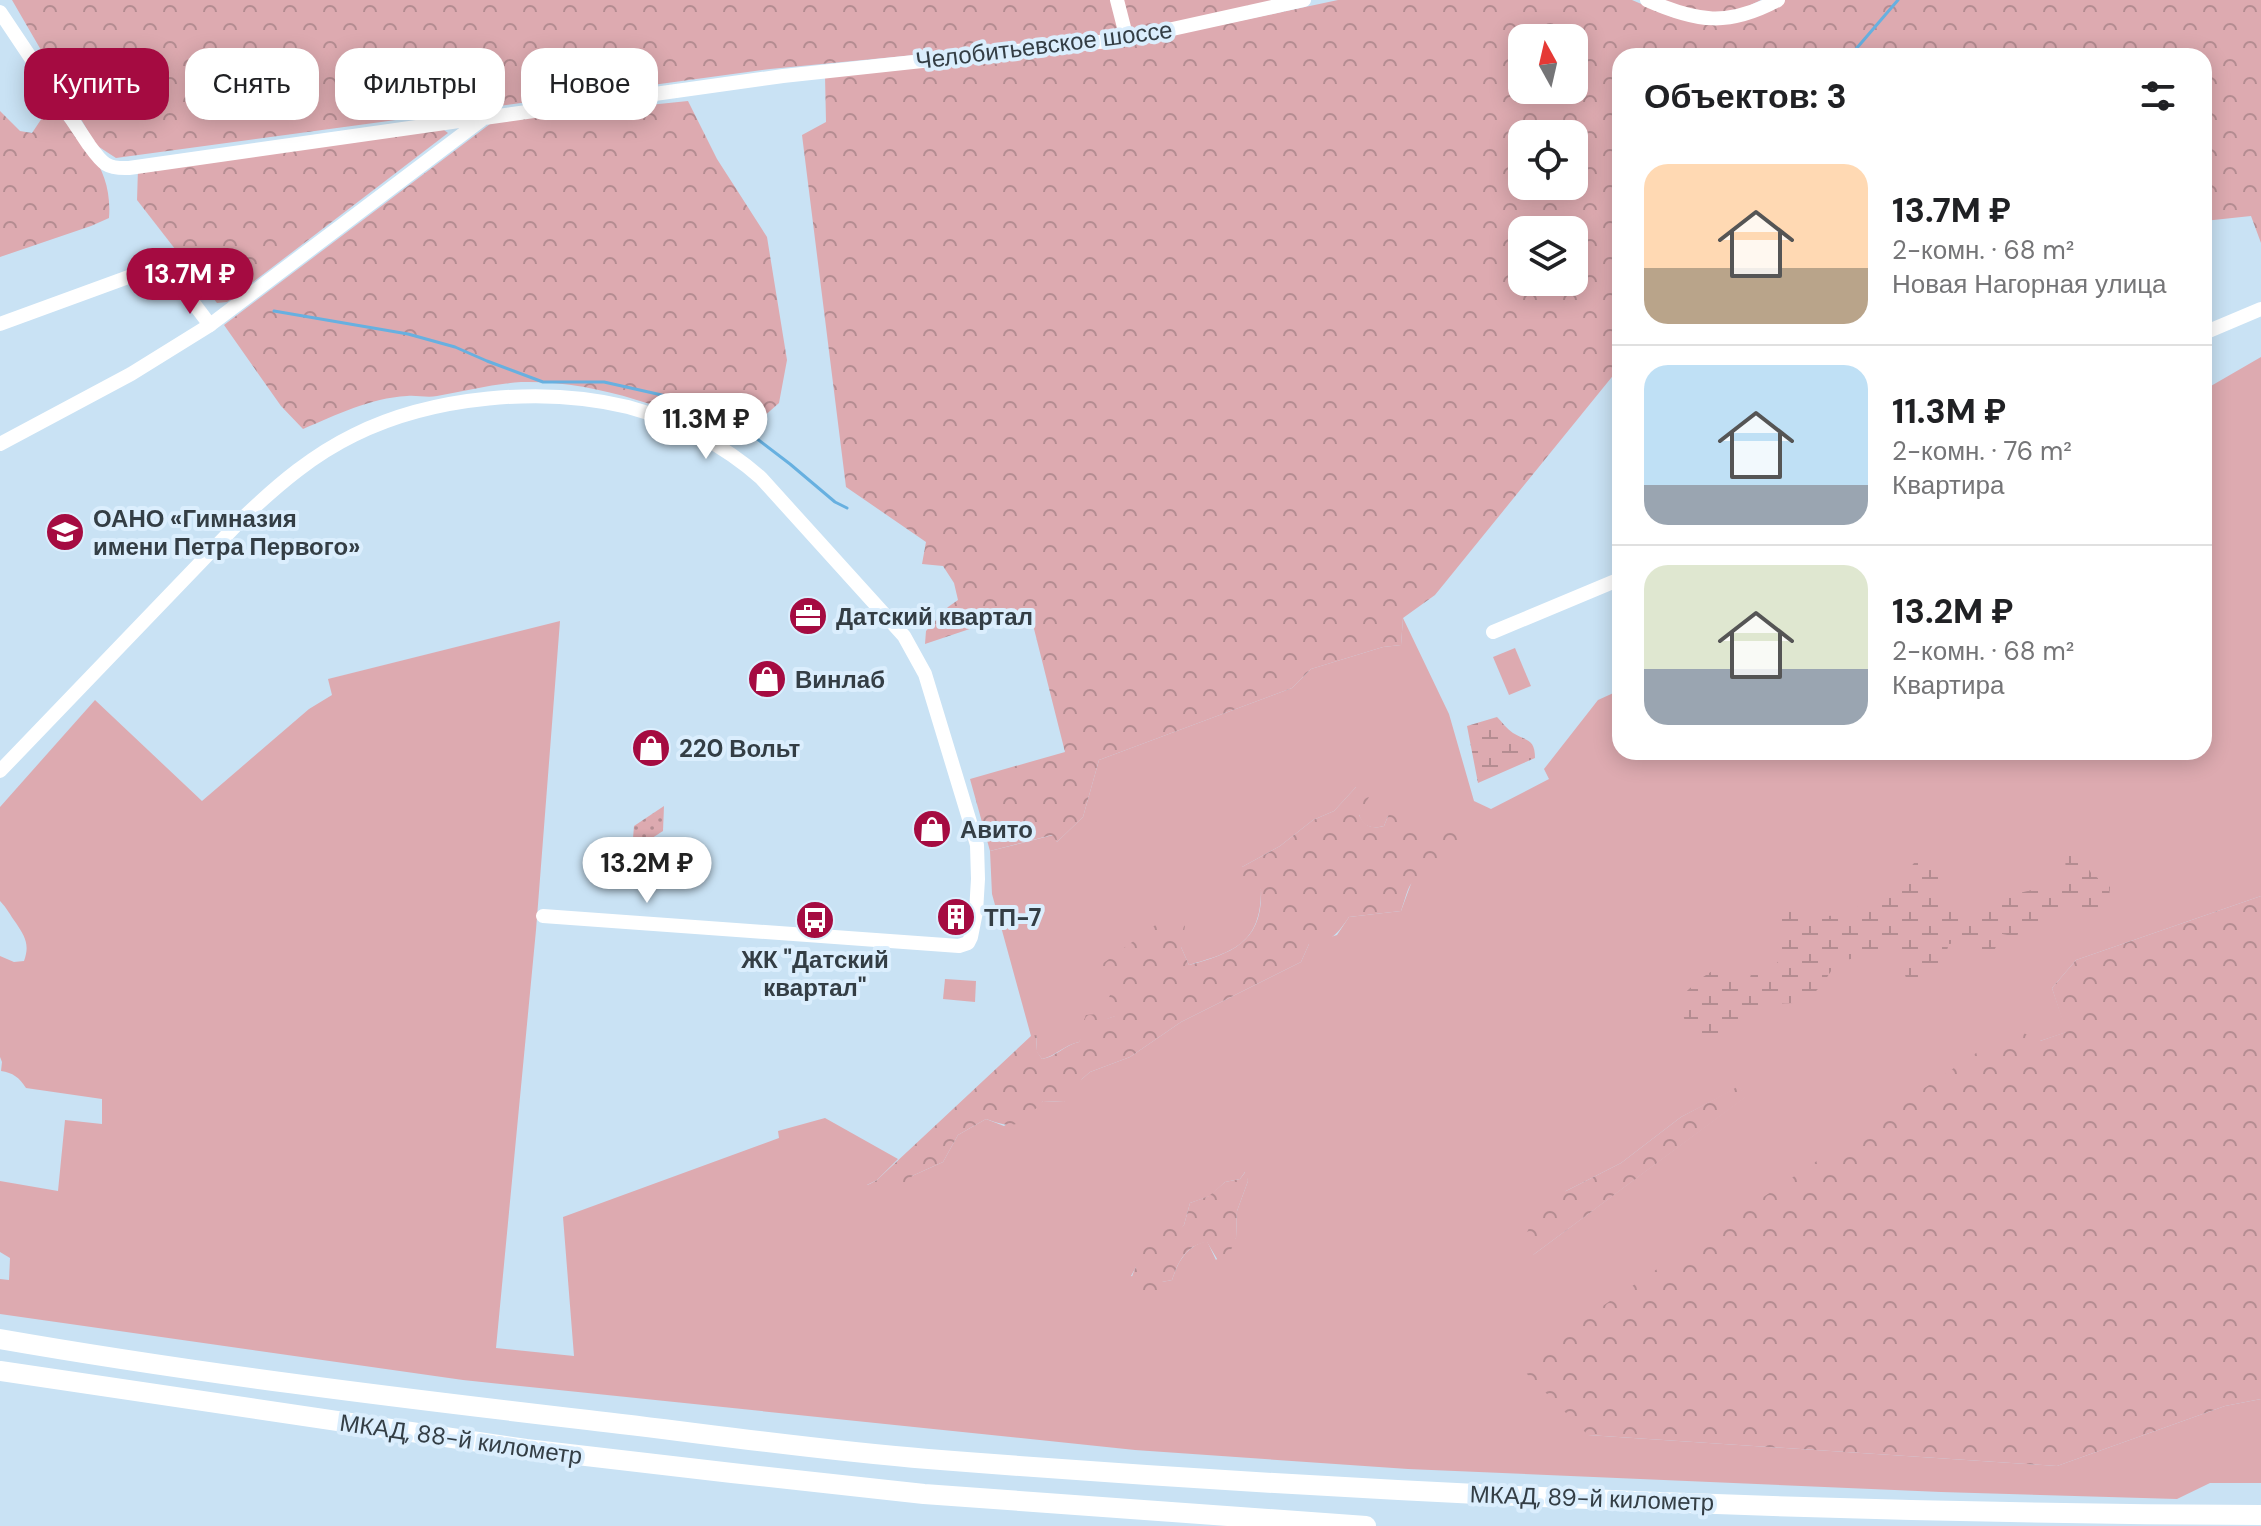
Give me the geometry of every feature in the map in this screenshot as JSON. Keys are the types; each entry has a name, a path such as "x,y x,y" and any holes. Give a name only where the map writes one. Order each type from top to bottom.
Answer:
{"highway":[{"name":"МКАД, 88-й километр","path":"0,1339 121,1360 332,1389 924,1458"},
{"name":"МКАД, 88-й километр","path":"0,1371 526,1449 924,1494 1366,1526"},
{"name":"МКАД, 89-й километр","path":"924,1458 1370,1488 1614,1500 2074,1514 2261,1515"}],"street":[{"path":"1117,0 1127,39"},
{"name":"Челобитьевское шоссе","path":"505,115 783,76 1127,39 1304,0"},
{"path":"1647,0 1703,19 1743,15 1778,0"},
{"name":"Челобитьевское шоссе","path":"0,12 89,145 100,160 112,169 470,120"},
{"path":"0,444 131,374 210,325 481,120"},
{"path":"0,324 164,264 210,325"},
{"path":"2212,330 2261,309"},
{"path":"0,771 247,514 319,454 357,433 409,414 453,404 502,398 547,398 593,401 629,408 663,418 698,435 750,468 904,636 925,674 977,845 976,912 971,937 968,943 959,946 543,916"},
{"path":"1493,632 1612,582"}],"green space":[{"path":"12,0 1282,0 1120,35 770,69 658,84 658,48 521,48 521,103 505,105 505,48 335,48 335,120 395,120 116,158 96,145 82,120 169,120 169,48 40,48"},
{"path":"1338,0 1632,0 1672,17 1705,23 1780,0 2261,0 2261,243 2251,216 2212,220 2212,48 1612,48 1612,377 1435,595 1403,618 1401,645 1383,647 1311,669 1292,688 1099,760 1083,817 1057,842 1052,835 990,851 970,779 1065,752 1029,609 925,644 926,631 958,600 954,583 943,566 922,564 926,542 846,487 802,135 826,122 825,76 1130,44"},
{"path":"1661,0 1761,0 1735,10 1711,12"},
{"path":"688,101 717,159 767,237 787,360 779,403 738,439 632,398 577,386 521,382 433,397 393,397 354,408 303,429 281,406 224,325 494,121 521,118 658,120 658,104"},
{"path":"0,111 20,131 32,133 41,120 63,120 84,143 101,169 106,184 109,218 0,257"},
{"path":"440,127 448,133 227,302 217,303 137,200 138,168"},
{"path":"2261,357 2261,896 2076,960 2052,988 2067,1032 2040,1041 1588,1435 2057,1466 2225,1406 2261,1399 2261,1483 2210,1483 2177,1499 1408,1469 1135,1450 463,1380 0,1314 0,1279 9,1280 10,1258 0,1252 0,1181 58,1191 65,1120 102,1124 102,1099 26,1088 15,1076 1,1071 0,956 14,962 24,961 27,950 22,932 0,901 0,807 95,700 202,801 309,709 332,695 328,679 560,621 536,930 496,1348 574,1356 563,1217 779,1138 778,1131 825,1118 898,1159 877,1180 867,1185 912,1176 943,1162 958,1135 986,1119 1004,1126 1043,1101 1064,1102 1090,1072 1130,1057 1181,1022 1301,962 1309,944 1337,935 1349,917 1401,911 1412,881 1420,876 1438,835 1388,816 1384,826 1368,826 1360,817 1356,787 1334,811 1313,820 1280,846 1242,867 1261,890 1256,923 1242,943 1189,965 1181,947 1115,988 1116,1016 1094,1026 1079,1042 1042,1059 1036,1051 1037,1036 1031,1036 992,894 990,851 1053,835 1057,842 1083,817 1099,760 1292,688 1311,669 1383,647 1401,645 1403,618 1449,714 1474,801 1491,809 1549,779 1544,769 1598,700 1612,694 1612,760 2212,760 2212,385","holes":["1739,1087 1745,1097 1533,1255 1566,1191 1621,1163 1681,1117","1245,1172 1248,1181 1237,1211 1236,1238 1216,1260 1207,1241 1184,1256 1172,1280 1162,1282 1131,1276 1175,1228 1180,1229 1184,1225 1190,1203 1210,1196 1225,1182 1240,1179"]},
{"path":"1515,648 1531,686 1509,695 1493,657"},
{"path":"1497,717 1511,731 1531,743 1535,758 1478,783 1467,726"},
{"path":"1356,787 1367,788 1369,797 1359,815 1369,826 1384,826 1394,808 1405,808 1438,834 1446,828 1455,831 1461,853 1440,875 1416,879 1409,888 1401,911 1349,917 1328,940 1309,944 1301,962 1181,1022 1130,1057 1090,1072 1082,1079 1074,1097 1064,1102 1043,1101 1024,1120 1012,1125 986,1119 958,1135 943,1162 912,1176 907,1186 887,1190 866,1186 877,1180 1031,1036 1037,1035 1036,1050 1042,1059 1047,1058 1079,1042 1086,1015 1097,1014 1106,1019 1115,1016 1109,997 1114,988 1097,977 1098,967 1161,921 1179,919 1185,926 1181,947 1189,965 1219,956 1242,942 1257,922 1261,890 1242,883 1242,867 1280,846 1313,820 1334,811"},
{"path":"664,806 663,831 632,851 634,826"},
{"path":"2074,842 2091,873 2110,887 2109,900 2089,915 2058,908 2041,912 2037,929 2013,936 2002,934 1993,953 1969,944 1949,944 1938,973 1927,981 1908,983 1905,975 1907,960 1896,949 1837,962 1819,988 1808,997 1793,1003 1772,1005 1728,1033 1705,1038 1695,1035 1687,1026 1681,996 1703,977 1723,964 1748,984 1753,968 1777,963 1782,956 1779,920 1784,911 1804,907 1827,916 1846,915 1904,875 1926,853 1943,869 1941,894 1958,917 2066,876 2065,855"},
{"path":"2261,896 2261,1399 2225,1406 2057,1466 1588,1435 1517,1364 2013,1028 2040,1041 2066,1032 2052,988 2076,960"},
{"path":"945,979 976,981 975,1002 943,999"},
{"path":"1739,1086 1746,1097 1533,1255 1522,1245 1534,1215 1566,1191 1621,1163 1681,1117"},
{"path":"1246,1171 1248,1181 1237,1211 1236,1238 1225,1264 1220,1264 1207,1242 1200,1244 1184,1255 1172,1280 1162,1282 1150,1297 1138,1300 1133,1297 1131,1282 1136,1267 1133,1241 1168,1219 1175,1228 1180,1228 1184,1225 1190,1203 1209,1196 1225,1182 1240,1179"}],"waterway":[{"path":"1857,48 1898,0"},
{"path":"274,311 408,334 455,347 543,382 604,382 715,407 835,502 847,508"}],"place":[{"name":"ОАНО «Гимназия имени Петра Первого»","path":"65,532"},
{"name":"Датский квартал","path":"808,616"},
{"name":"Винлаб","path":"767,679"},
{"name":"220 Вольт","path":"651,748"},
{"name":"Авито","path":"932,829"},
{"name":"ТП-7","path":"956,917"},
{"name":"ЖК \"Датский квартал\"","path":"815,920"}]}
